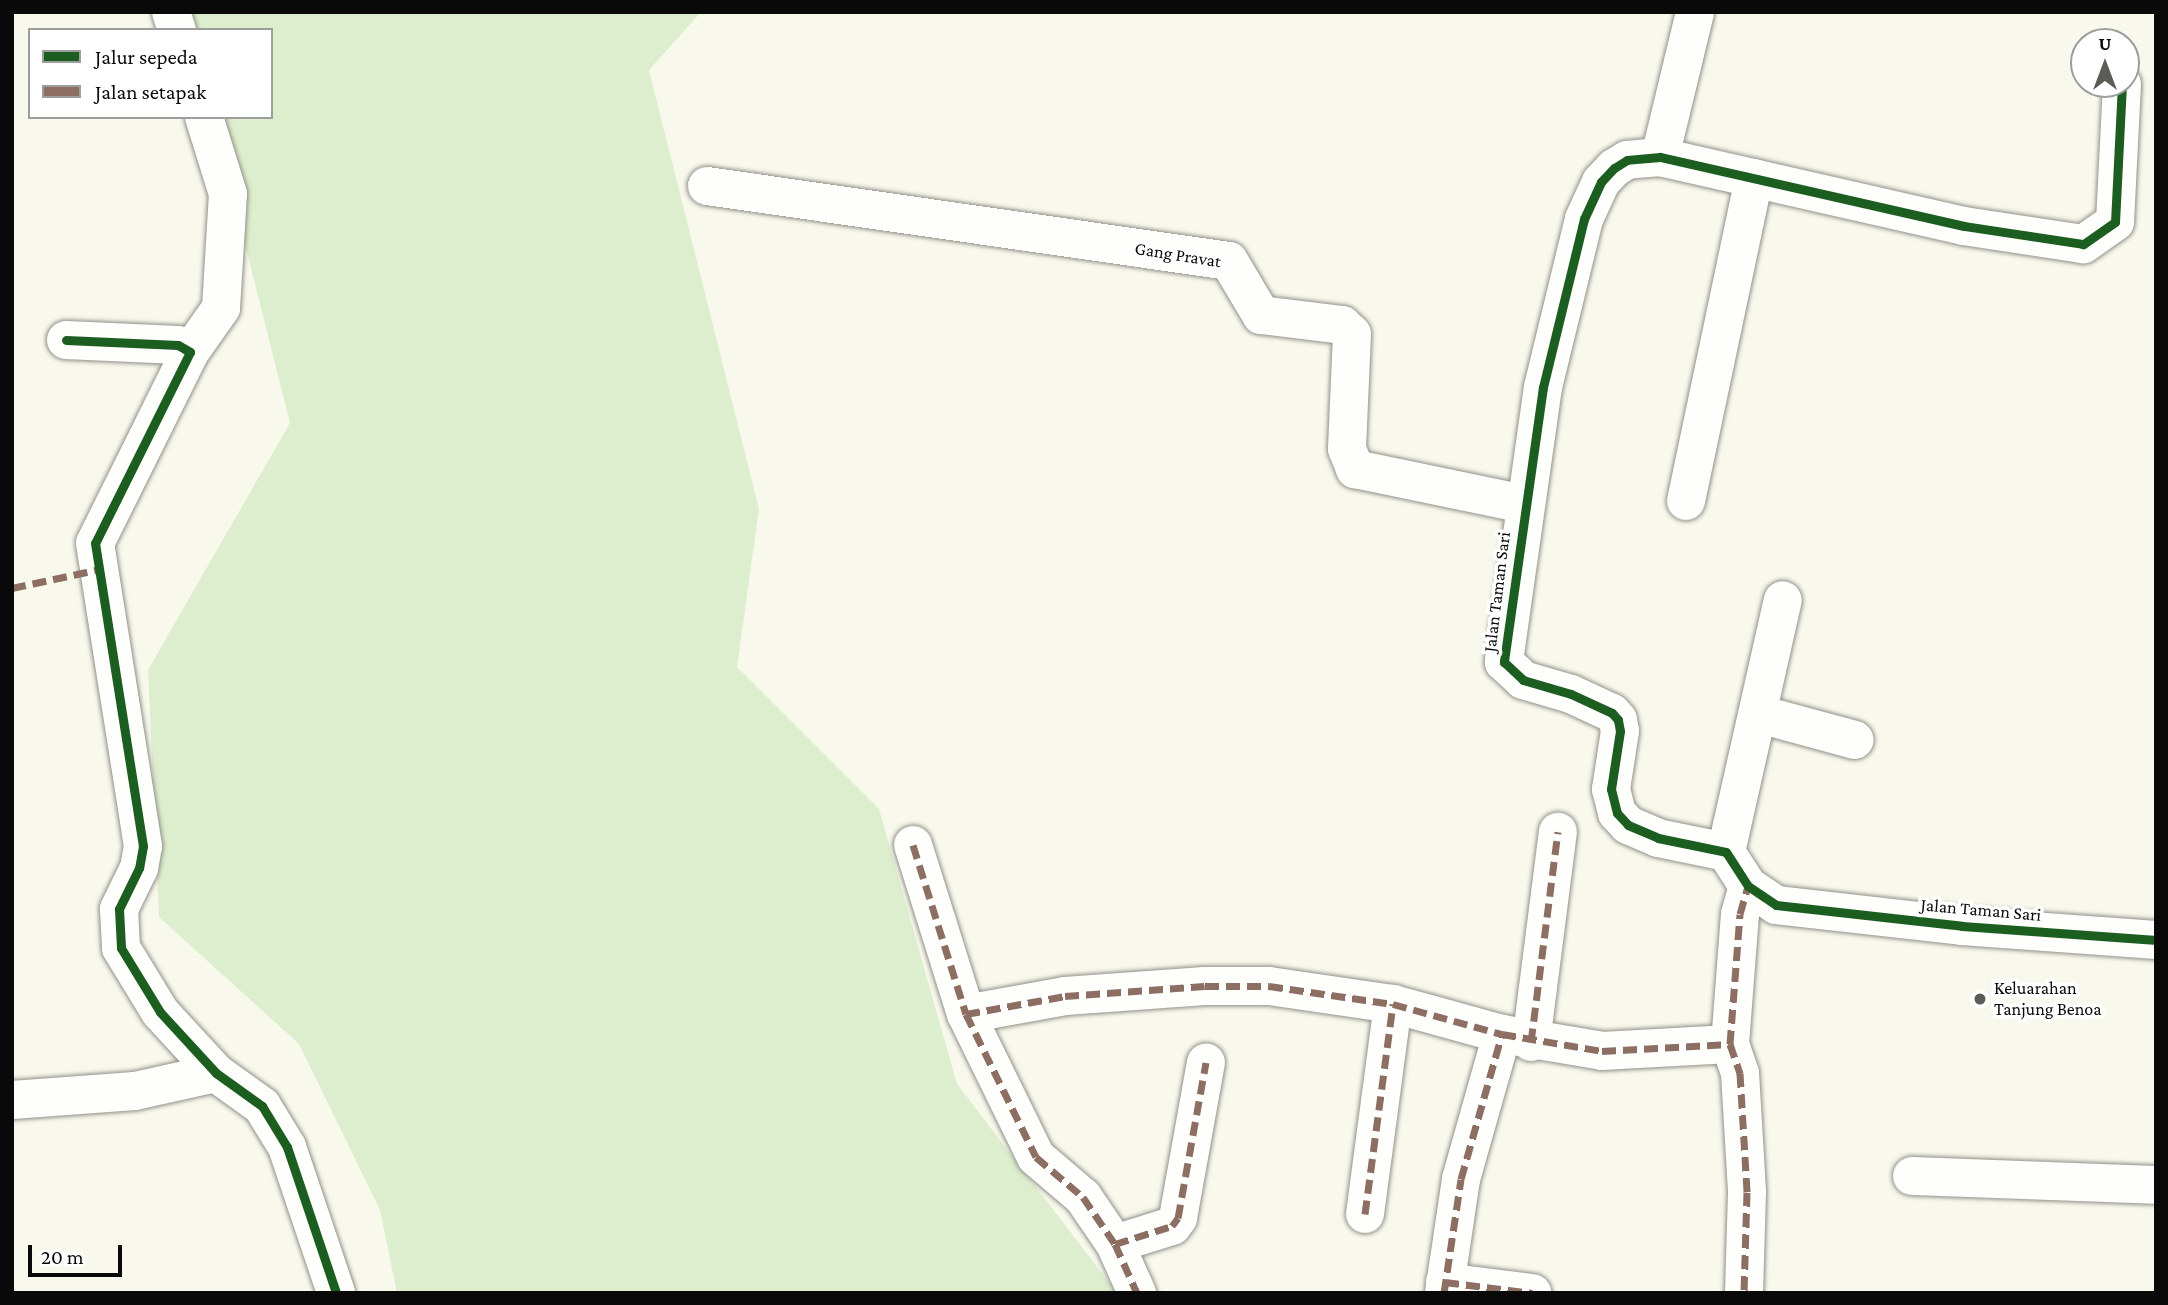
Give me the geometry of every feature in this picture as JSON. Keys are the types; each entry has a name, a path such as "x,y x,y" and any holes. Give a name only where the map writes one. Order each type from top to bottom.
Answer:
{"street":[{"path":"1660,157 1695,12"},
{"name":"Jalan Taman Sari","path":"2121,98 2115,222 2083,244 1964,226 1660,157 1627,160 1614,168 1601,182 1584,219 1543,387 1524,504 1504,662 1522,680 1572,694 1612,713 1620,731 1613,801 1628,824 1658,838 1726,852 1748,886 1776,905 1962,926 2156,940"},
{"path":"205,119 228,194 221,308 190,352 96,535 95,550 143,846 139,869 119,909 121,948 160,1012 216,1073 262,1106 287,1147 326,1290"},
{"path":"1686,501 1754,178"},
{"name":"Gang Pravat","path":"707,186 1228,261 1261,315 1342,325 1352,334 1347,449 1355,469 1524,504"},
{"path":"66,340 177,345 190,352"},
{"path":"1726,852 1783,600"},
{"path":"1759,714 1855,740"},
{"path":"1532,1293 1444,1287 1461,1179 1517,1038 1558,832"},
{"path":"913,845 966,1014 1035,1157 1083,1197 1115,1244 1137,1293"},
{"path":"1744,1293 1747,1192 1740,1073 1730,1044 1740,915 1748,886"},
{"path":"966,1014 1065,996 1205,986 1269,986 1394,1004 1517,1038 1602,1051 1730,1044"},
{"path":"1365,1214 1394,1004"},
{"path":"1115,1244 1172,1226 1178,1218 1206,1062"},
{"path":"12,1100 135,1091 216,1073"},
{"path":"1912,1176 2156,1185"}],"green space":[{"path":"186,12 701,12 649,70 759,509 737,667 879,809 957,1084 1117,1293 397,1293 380,1210 299,1044 159,917 148,670 290,423 214,119 273,119 273,28 190,28"}],"marked path":[{"path":"12,588 96,570"},
{"path":"1531,1042 1558,832"},
{"path":"913,845 966,1014 1065,996 1205,986 1269,986 1393,1004 1502,1034"},
{"path":"1444,1293 1461,1179 1502,1034 1602,1051 1730,1044 1740,914 1748,886"},
{"path":"1365,1214 1393,1004"},
{"path":"966,1014 1036,1157 1083,1197 1115,1244 1137,1293"},
{"path":"1730,1044 1740,1073 1747,1192 1744,1293"},
{"path":"1115,1244 1172,1226 1178,1218 1206,1062"},
{"path":"1445,1282 1532,1293"}],"cycle path":[{"path":"2121,98 2115,222 2083,244 1964,226 1660,157 1627,160 1614,168 1601,182 1584,219 1543,387 1504,662 1523,680 1571,694 1612,713 1618,720 1620,731 1611,789 1617,813 1628,825 1658,838 1726,852 1748,886 1776,905 1962,926 2156,940"},
{"path":"66,340 178,345 190,352 95,543 143,846 139,868 119,909 121,948 160,1012 216,1073 262,1106 287,1147 336,1293"}],"place":[{"name":"Keluarahan Tanjung Benoa","path":"1980,999"}]}
